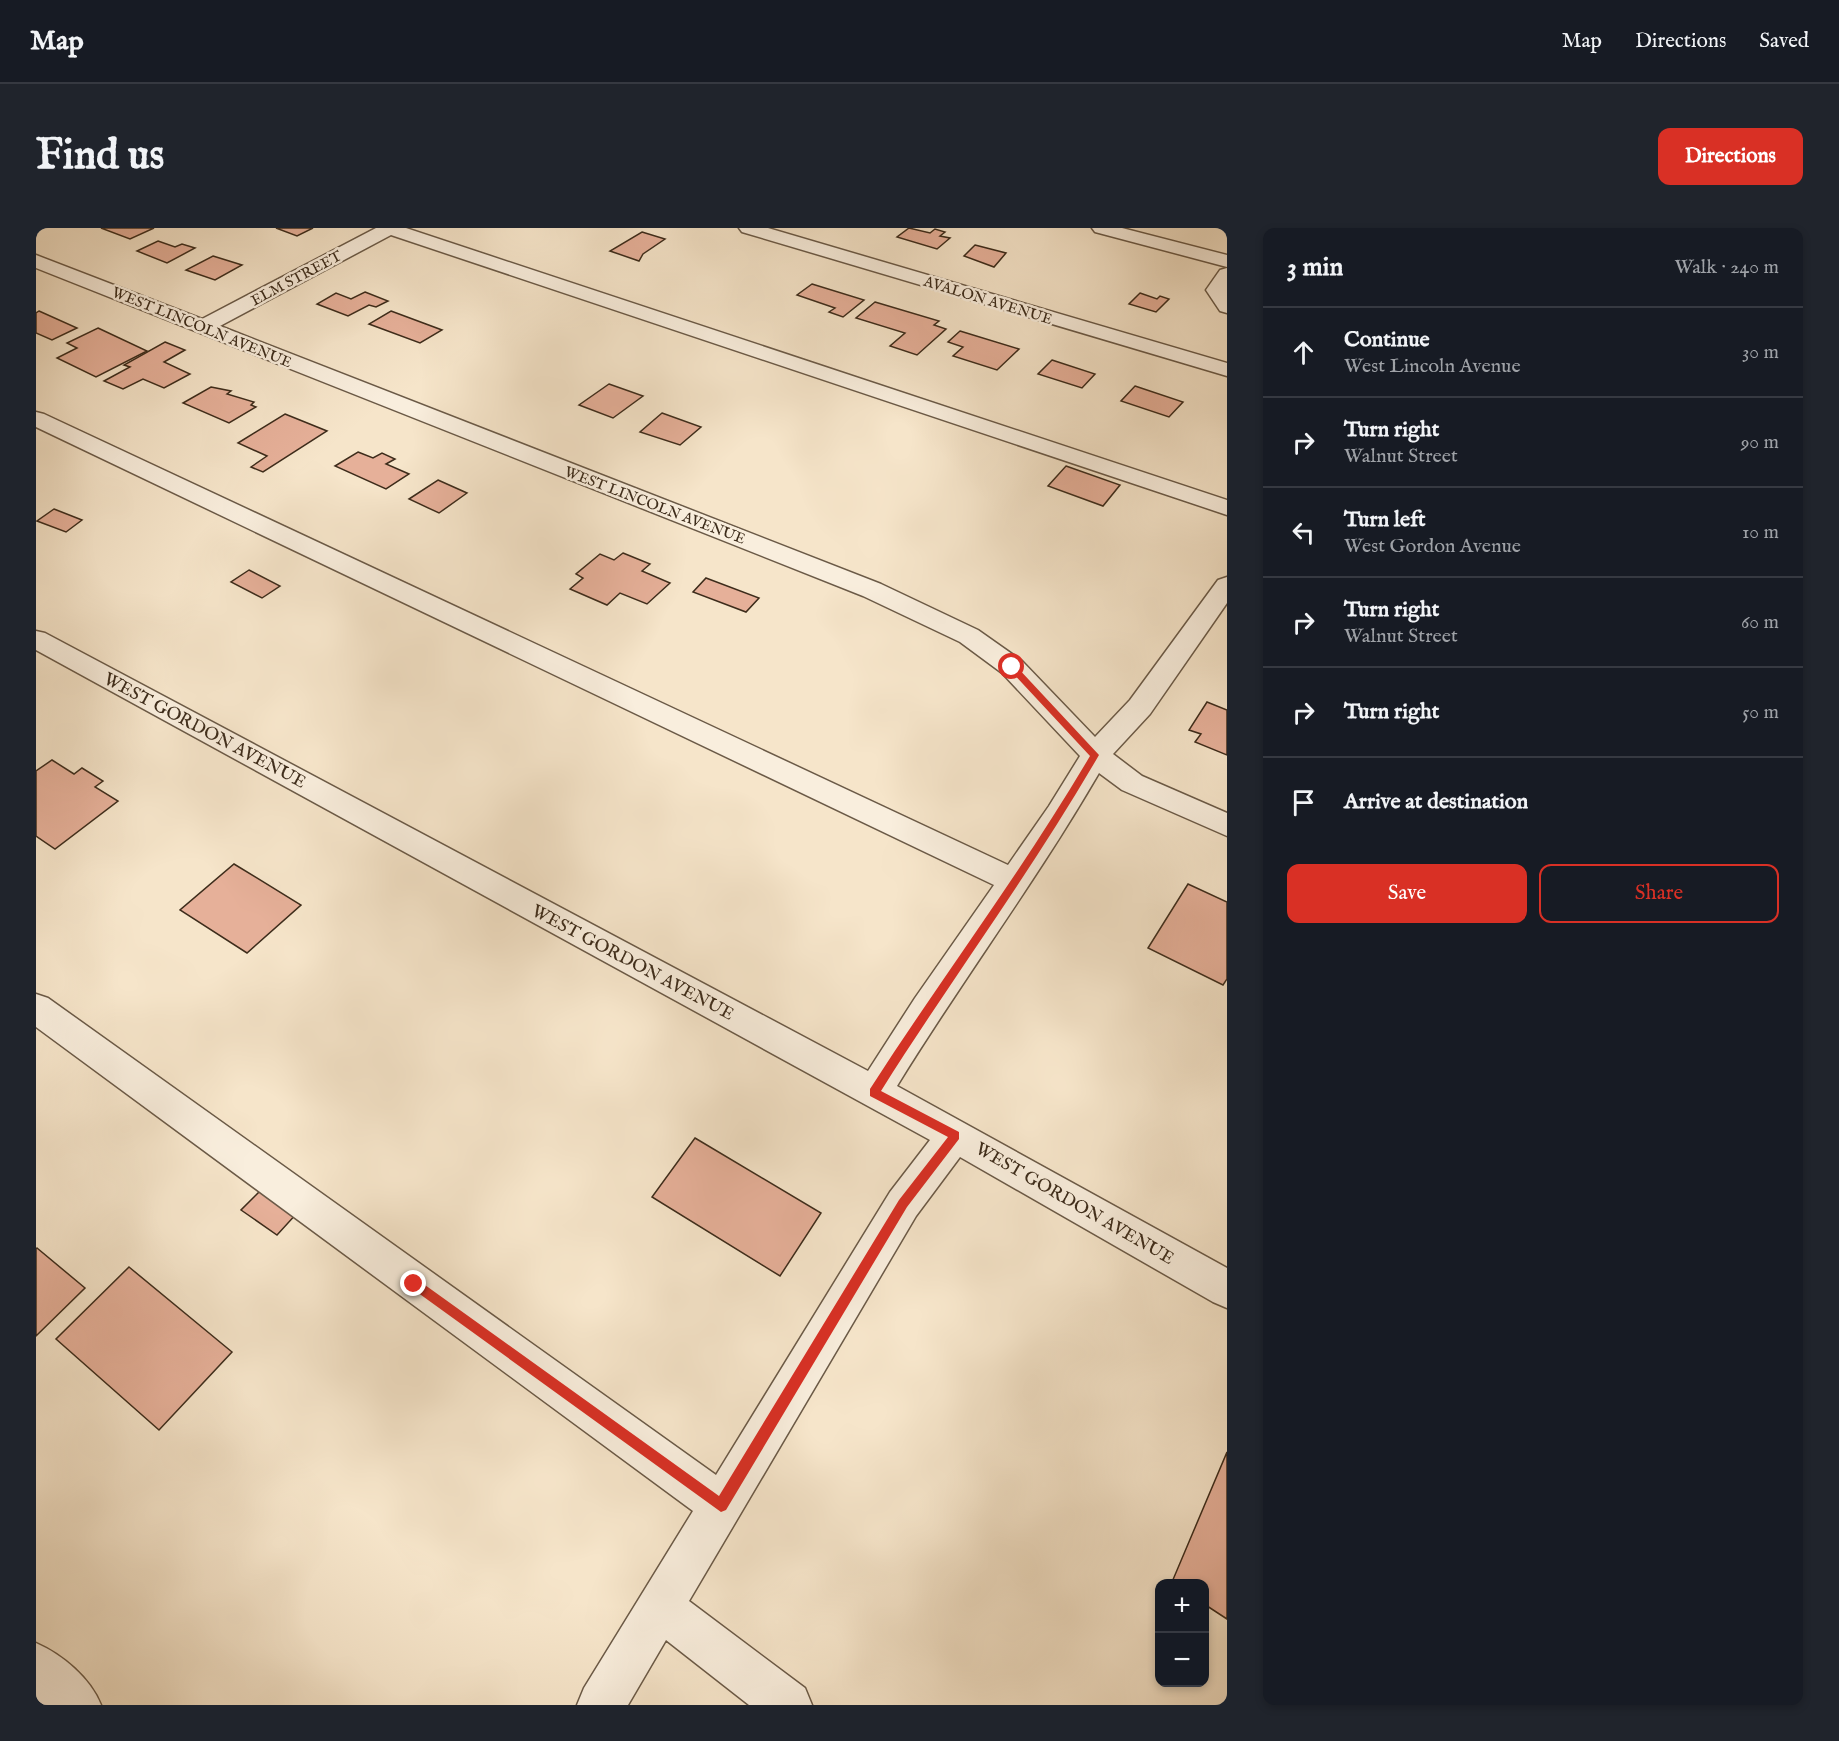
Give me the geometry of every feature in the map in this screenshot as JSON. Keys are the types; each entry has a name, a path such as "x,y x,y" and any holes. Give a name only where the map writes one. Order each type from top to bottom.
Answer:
{"street":[{"path":"389,228 1227,508"},
{"name":"ELM STREET","path":"203,327 389,228"},
{"name":"AVALON AVENUE","path":"748,228 1218,367"},
{"path":"1101,228 1227,261"},
{"name":"WEST LINCOLN AVENUE","path":"36,261 872,590 969,636 1012,667 1095,755 1132,783 1227,825"},
{"path":"1227,274 1216,290 1227,307"},
{"path":"1218,367 1227,352"},
{"path":"36,418 1014,882"},
{"path":"874,1092 927,1008 1060,814 1095,755 1140,707 1227,585"},
{"name":"WEST GORDON AVENUE","path":"36,639 955,1135 1227,1289"},
{"path":"36,1008 721,1505"},
{"path":"601,1705 903,1204 955,1135"},
{"path":"660,1607 788,1705"},
{"path":"36,1667 77,1705"}],"building":[{"path":"101,228 154,228 130,239"},
{"path":"276,228 313,228 297,236"},
{"path":"909,228 930,233 935,229 945,232 940,236 950,238 937,249 897,237"},
{"path":"642,232 665,239 643,254 639,261 610,251"},
{"path":"158,241 175,247 182,244 195,248 167,263 137,251"},
{"path":"975,245 1006,253 994,267 964,256"},
{"path":"213,256 242,265 215,280 186,270"},
{"path":"812,284 864,300 843,317 829,312 835,308 797,295"},
{"path":"365,292 388,301 376,307 369,305 348,316 317,304 336,293 351,299"},
{"path":"1140,293 1157,299 1160,296 1169,299 1156,312 1129,304"},
{"path":"875,302 939,321 934,325 946,329 917,355 890,346 905,333 856,318"},
{"path":"39,311 77,328 52,340 36,333 36,313"},
{"path":"391,311 442,330 420,343 369,324"},
{"path":"98,328 147,351 96,377 57,358 77,348 67,343"},
{"path":"960,331 1019,349 997,370 953,356 963,347 948,342"},
{"path":"165,342 185,350 164,362 190,374 164,388 143,379 123,389 104,381 130,367 124,365"},
{"path":"1052,360 1095,374 1082,388 1038,374"},
{"path":"609,384 643,396 613,418 579,405"},
{"path":"1135,386 1183,402 1169,417 1121,401"},
{"path":"211,387 231,391 227,394 254,402 251,405 256,407 229,423 183,403"},
{"path":"662,413 701,427 680,445 640,432"},
{"path":"285,414 327,431 263,472 251,467 267,456 238,443"},
{"path":"358,452 373,458 382,453 395,459 386,464 409,474 386,489 335,466"},
{"path":"1066,466 1120,485 1103,506 1048,486"},
{"path":"438,480 467,493 439,513 409,499"},
{"path":"54,509 82,520 66,532 37,521"},
{"path":"623,553 650,564 642,571 670,583 647,604 620,593 607,605 570,589 583,578 576,574 600,554 614,560"},
{"path":"249,570 280,586 262,598 231,582"},
{"path":"706,578 759,598 746,612 693,592"},
{"path":"1207,702 1227,710 1227,755 1195,742 1201,734 1189,730"},
{"path":"52,760 74,774 82,768 103,781 95,787 118,801 55,849 36,836 36,771"},
{"path":"234,864 301,905 247,953 180,910"},
{"path":"1188,884 1227,902 1227,979 1223,985 1148,948"},
{"path":"695,1138 821,1213 780,1276 652,1197"},
{"path":"264,1187 299,1211 277,1235 241,1210"},
{"path":"36,1249 85,1288 36,1336"},
{"path":"129,1267 232,1352 159,1430 56,1339"},
{"path":"1227,1452 1227,1619 1209,1607 1209,1579 1173,1579"}],"route":[{"path":"414,1284 721,1505 903,1204 955,1135 874,1092 927,1008 1060,814 1095,755 1012,667"}]}
